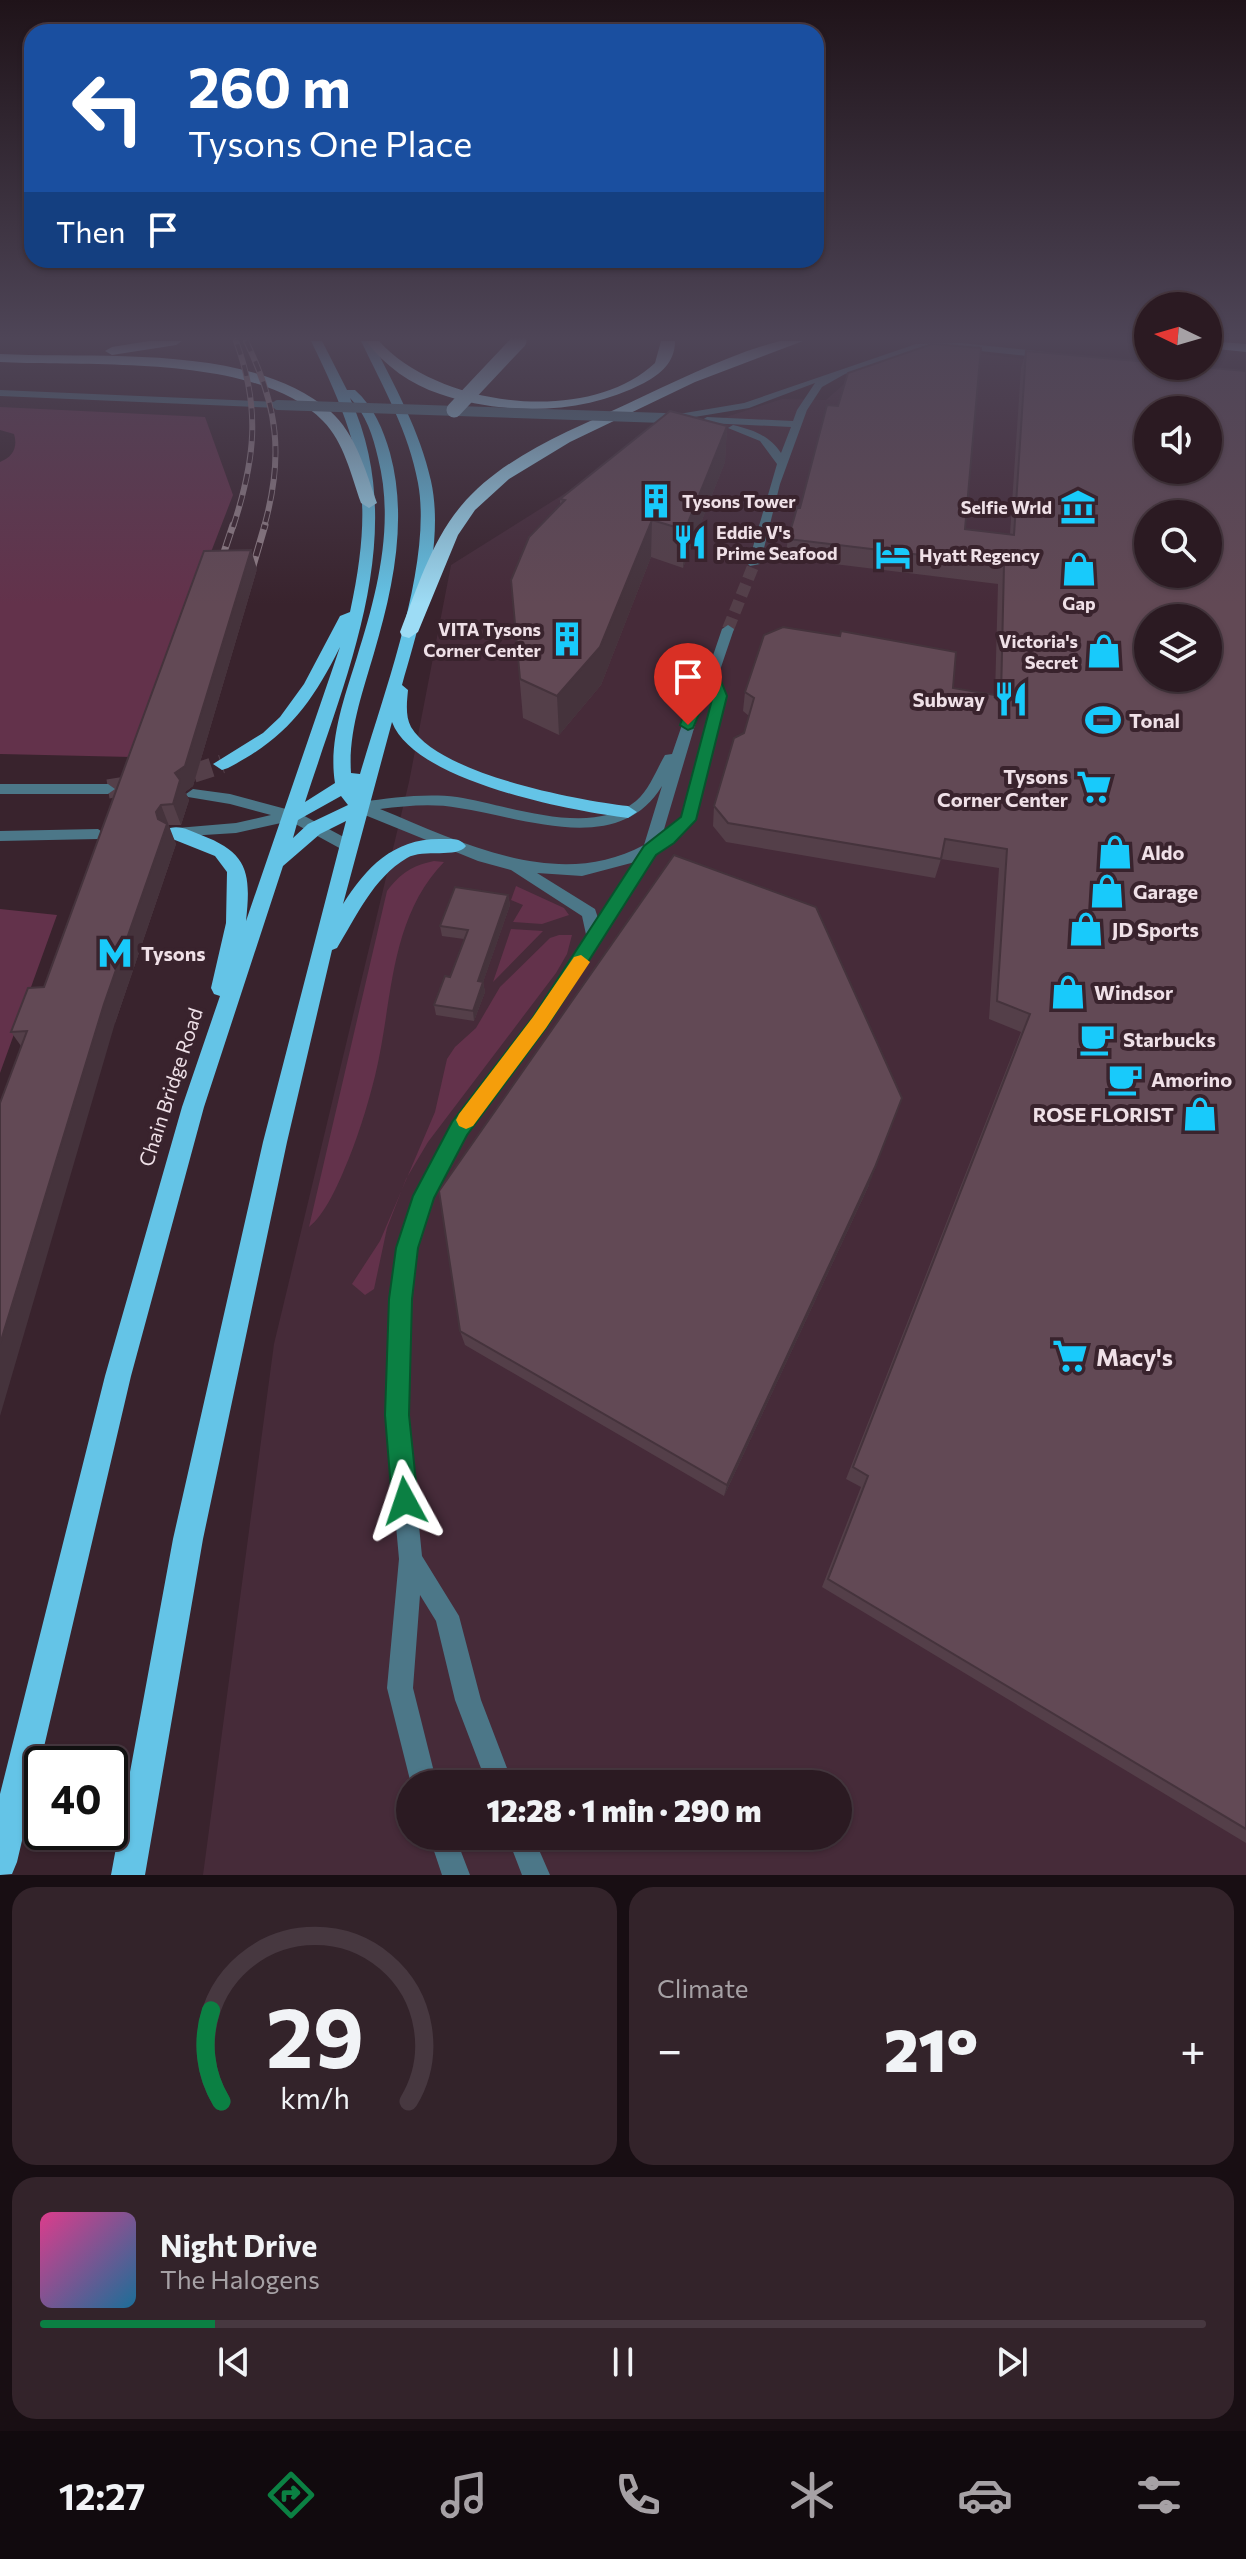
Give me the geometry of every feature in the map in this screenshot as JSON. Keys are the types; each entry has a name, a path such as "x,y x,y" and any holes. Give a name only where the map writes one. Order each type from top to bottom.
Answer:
{"highway":[{"path":"337,428 351,452 369,503"},
{"path":"409,632 448,536 470,506 516,469 589,428"}],"main road":[{"name":"Chain Bridge Road","path":"0,1862 118,1376 193,1107 352,634 369,545 369,503 357,428"},
{"path":"360,807 344,785 342,756 379,608 391,526 390,486 376,428"},
{"path":"128,1875 188,1539 275,1142 348,846 409,632 427,542 425,484 408,428"},
{"path":"222,764 267,740 299,707 363,587"},
{"path":"400,665 401,727 416,744 446,763 512,787 595,810 628,812"},
{"path":"292,816 330,796 361,771 376,752"},
{"path":"275,867 316,828 360,807"},
{"path":"177,833 210,846 232,861 241,883 229,955 193,1107"},
{"path":"321,956 371,876 396,857 419,846 457,846"}],"street":[{"path":"729,428 758,436 773,446 783,465"},
{"path":"754,564 795,428"},
{"path":"420,1770 400,1688 411,1559 397,1415 400,1299 407,1248 424,1196 459,1129 540,1023 650,850 688,725 700,693 712,676 728,629"},
{"path":"509,864 582,870 617,863 668,839 688,820 720,696 712,676"},
{"path":"360,807 435,800 541,819 580,822 608,820 640,805 655,787 688,725"},
{"path":"0,789 108,789"},
{"path":"193,794 230,799 292,816 348,846"},
{"path":"360,807 509,864 589,913 595,940"},
{"path":"177,833 236,828 292,816"},
{"path":"0,836 98,834"},
{"path":"411,1559 447,1616 468,1700 495,1770"},
{"path":"447,1850 456,1875"},
{"path":"526,1850 536,1875"}],"shaded area":[{"path":"209,428 233,495 132,757 0,754 0,462 11,454 15,443 14,434 0,430"},
{"name":"Tysons Corner Center","path":"690,428 1134,428 1134,484 1222,484 1222,428 1246,428 1246,1875 203,1875 274,1344 409,782 451,565 623,457 661,438"},
{"path":"434,861 444,862 426,885 402,936 375,1076 357,1136 333,1193 320,1216 309,1227 387,891 407,871"},
{"path":"516,886 564,908 569,915 542,924 513,922 523,905 511,900"},
{"path":"0,909 57,915 0,1073"},
{"path":"511,929 543,931 493,982"},
{"path":"572,935 567,954 556,973 428,1142 408,1176 435,1112 447,1059 455,1047 476,1028 500,987 550,938"},
{"path":"402,1190 387,1228 374,1289 365,1295 352,1284 380,1241"}],"building":[{"path":"648,428 726,428 685,530 652,520 600,647 557,696 520,679 511,580 529,537 565,500 560,499"},
{"path":"821,428 974,428 965,529 1014,535 1021,428 1134,428 1134,484 1222,484 1222,428 1246,428 1246,1829 828,1579 868,1476 853,1467 1030,1014 997,1001 1007,849 945,839 941,859 728,823 714,806 734,738 744,733 754,698 745,692 764,635 783,627 840,636 841,631 956,652 953,688 1001,696 1004,565 788,539 797,508 800,508"},
{"name":"Tysons","path":"251,550 185,766 175,773 180,780 173,804 161,805 156,812 158,819 167,824 104,1004 0,1344 0,1103 27,1031 11,1032 28,988 44,987 204,551"},
{"path":"674,855 816,907 902,1098 875,1167 727,1485 460,1331 439,1191"},
{"path":"455,887 508,895 478,981 483,982 473,1011 434,1005 445,976 450,977 468,930 440,926"}],"tunnel":[{"path":"728,629 754,564"},
{"path":"108,789 182,777 222,764"}],"railway":[{"path":"233,527 246,479 252,428"},
{"path":"264,527 274,477 274,428"},
{"path":"217,573 233,525"},
{"path":"248,583 265,525"}],"slow traffic":[{"path":"466,1120 540,1023 581,962"}],"place":[{"name":"Tysons Tower","path":"656,501"},
{"name":"Selfie Wrld","path":"1078,507"},
{"name":"Eddie V's Prime Seafood","path":"690,542"},
{"name":"Hyatt Regency","path":"893,555"},
{"name":"Gap","path":"1079,569"},
{"name":"VITA Tysons Corner Center","path":"567,639"},
{"name":"Victoria's Secret","path":"1104,651"},
{"name":"Subway","path":"1011,699"},
{"name":"Tonal","path":"1103,720"},
{"name":"Tysons Corner Center","path":"1094,787"},
{"name":"Aldo","path":"1115,852"},
{"name":"Garage","path":"1107,891"},
{"name":"JD Sports","path":"1086,929"},
{"name":"Tysons","path":"115,953"},
{"name":"Windsor","path":"1068,992"},
{"name":"Starbucks","path":"1097,1039"},
{"name":"Amorino","path":"1125,1079"},
{"name":"ROSE FLORIST","path":"1200,1114"},
{"name":"Macy's","path":"1070,1356"}],"route":[{"path":"405,1501 397,1415 400,1299 407,1248 424,1196 459,1129 540,1023 650,850 668,839 688,820 720,696 712,676 700,693 688,725"}]}
